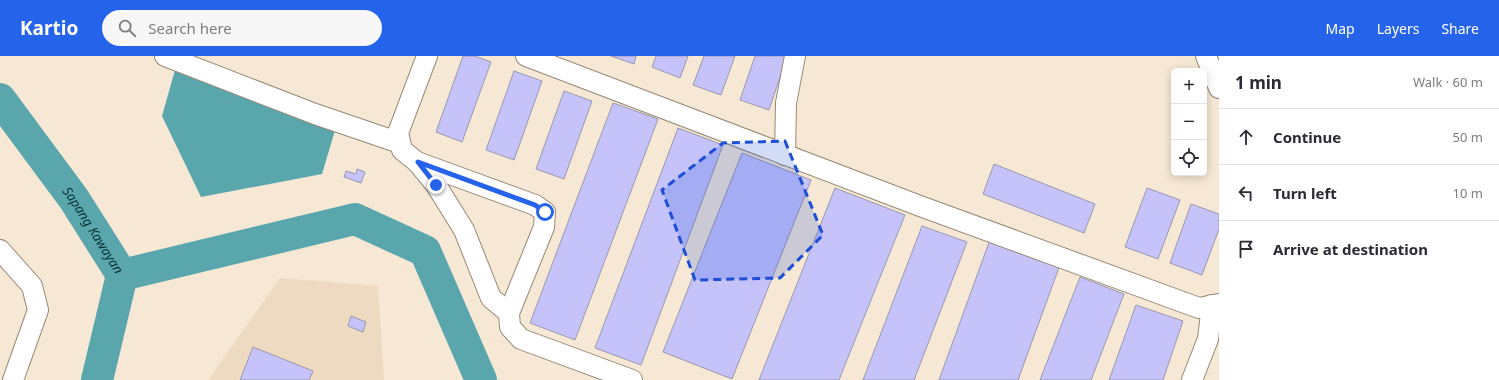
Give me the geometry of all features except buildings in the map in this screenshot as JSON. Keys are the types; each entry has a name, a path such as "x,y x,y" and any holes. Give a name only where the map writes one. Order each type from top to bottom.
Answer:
{"lane":[{"path":"165,56 315,114 400,143"},
{"path":"427,56 398,133 402,150 418,162 436,185 464,230 480,266 491,298 509,313"},
{"path":"526,56 920,206 1199,308 1215,304 1208,339 1192,380"},
{"path":"785,155 786,103 795,56"},
{"path":"1206,56 1219,88"},
{"path":"418,162 535,205 545,212 544,227 509,313 510,326 521,339 632,380"},
{"path":"0,250 32,286 38,310 13,380"}],"highlighted area":[{"path":"785,141 823,235 780,278 695,280 662,190 723,143"}],"shaded area":[{"path":"280,278 378,286 384,380 208,380"}],"water":[{"path":"175,70 336,127 322,174 201,197 162,116"}],"waterway":[{"name":"Sapang Kawayan","path":"0,99 74,199 122,275 97,380"},
{"path":"122,275 355,219 425,251 481,380"}],"route":[{"path":"436,185 418,162 535,205 545,212"}]}
